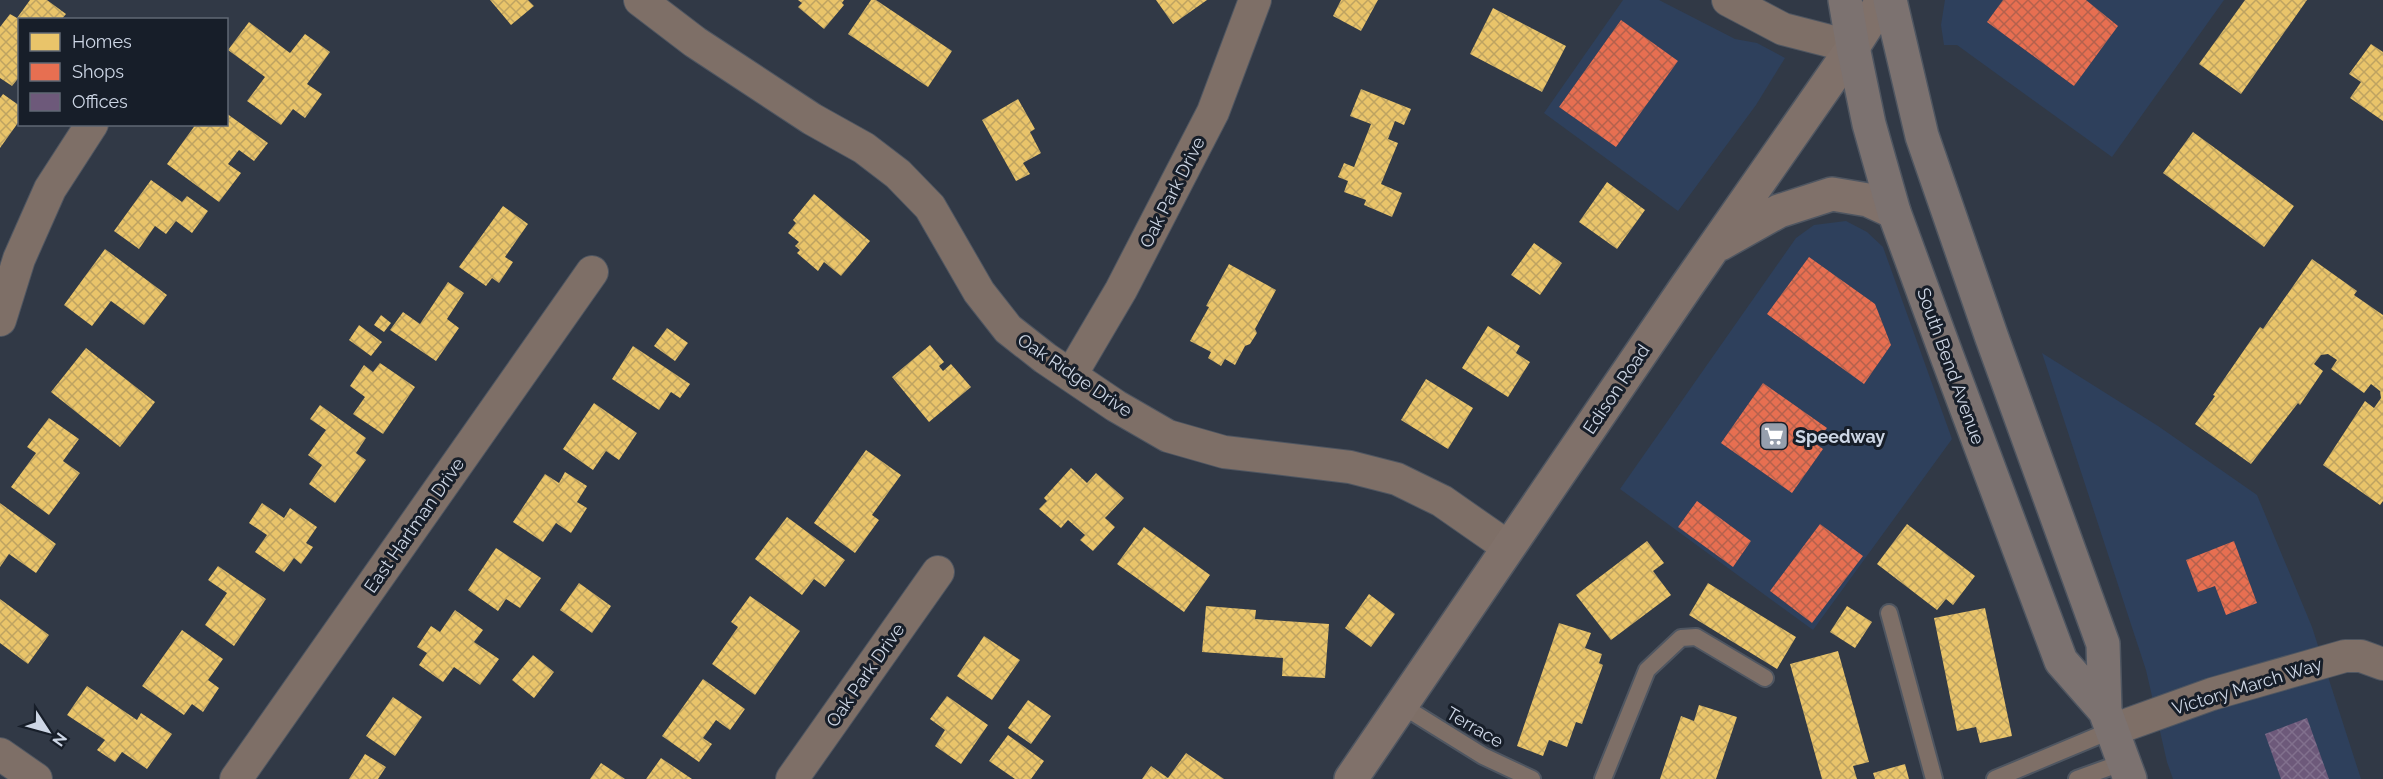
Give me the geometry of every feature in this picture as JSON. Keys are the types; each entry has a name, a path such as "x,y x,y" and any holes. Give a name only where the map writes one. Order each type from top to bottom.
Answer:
{"main road":[{"name":"South Bend Avenue","path":"1845,0 1869,124 1894,212 2061,661 2109,721"},
{"name":"Edison Road","path":"1351,779 1883,0"},
{"name":"South Bend Avenue","path":"1890,0 1922,136 1992,338 2103,644 2109,721 2127,770"},
{"path":"1713,248 1779,211 1832,194 1868,200 1894,212"}],"street":[{"name":"Oak Ridge Drive","path":"640,0 695,42 812,119 864,148 898,174 930,207 979,292 1008,329 1045,358 1116,406 1168,436 1224,452 1350,467 1398,479 1442,501 1508,547"},
{"name":"Oak Park Drive","path":"1071,375 1121,290 1213,112 1256,0"},
{"path":"1728,0 1783,29 1853,47"},
{"path":"0,320 19,259 50,189 91,126"},
{"name":"East Hartman Drive","path":"236,779 592,272"},
{"name":"Oak Park Drive","path":"792,779 938,572"},
{"name":"Victory March Way","path":"2109,721 2345,656 2361,656 2383,664"},
{"path":"0,754 36,779"}],"lane":[{"path":"1889,613 1934,779"},
{"path":"1603,779 1647,670 1681,638 1696,637 1765,678"},
{"name":"Terrace","path":"1401,705 1483,756 1532,779"},
{"path":"1995,779 2109,721"},
{"path":"2077,779 2127,770"}],"shaded area":[{"path":"1623,0 1659,0 1735,39 1757,43 1785,58 1756,105 1678,211 1544,113"},
{"path":"1945,0 2224,0 2112,157 1957,45 1944,45 1941,25"},
{"path":"1846,221 1867,232 1883,247 1952,439 1813,630 1620,489 1796,238 1814,225"},
{"path":"2042,353 2158,426 2257,495 2312,627 2361,779 2173,779 2146,670"}],"building: Homes":[{"path":"30,0 47,0 66,14 63,18 18,18 18,78 12,86 0,78 0,27 10,14 17,18"},
{"path":"490,0 528,0 534,6 511,25"},
{"path":"798,0 844,0 842,3 844,5 824,29 798,7 802,3"},
{"path":"871,0 876,0 952,51 928,87 848,34"},
{"path":"1156,0 1207,0 1173,24"},
{"path":"1341,0 1378,0 1361,31 1333,16"},
{"path":"2245,0 2307,0 2241,94 2199,64"},
{"path":"1493,8 1566,46 1542,92 1470,54"},
{"path":"249,22 290,53 305,34 330,52 307,84 322,94 305,118 293,109 281,125 247,101 265,77 228,50"},
{"path":"2371,44 2383,52 2383,121 2350,98 2361,82 2349,74"},
{"path":"1361,89 1411,109 1404,125 1395,121 1388,139 1398,143 1381,184 1402,193 1392,217 1364,205 1366,200 1344,192 1348,181 1338,177 1344,163 1354,167 1371,124 1350,116"},
{"path":"3,94 18,105 18,123 0,148 0,98"},
{"path":"1018,99 1035,129 1030,132 1041,153 1023,163 1030,174 1016,181 982,120"},
{"path":"228,114 268,143 254,161 239,150 228,164 241,173 219,202 167,164 195,126 228,126"},
{"path":"2193,132 2294,206 2264,247 2163,173"},
{"path":"151,180 182,202 187,196 208,211 192,233 176,221 166,234 155,226 139,249 114,231"},
{"path":"1607,182 1645,210 1617,249 1579,222"},
{"path":"814,194 870,241 841,276 824,262 818,271 797,253 800,250 795,246 799,242 788,233 796,223 793,220"},
{"path":"503,206 528,224 505,257 513,262 499,283 492,278 486,286 459,267"},
{"path":"1534,243 1562,263 1540,295 1511,275"},
{"path":"105,249 167,295 144,325 111,301 92,326 64,305"},
{"path":"2312,259 2357,291 2354,295 2383,315 2383,501 2380,505 2323,465 2365,401 2374,408 2381,398 2380,391 2371,384 2364,393 2331,369 2337,360 2328,354 2321,355 2314,364 2323,371 2300,405 2298,403 2251,464 2195,424 2260,327 2263,329"},
{"path":"1229,264 1276,290 1255,329 1257,333 1250,344 1245,346 1235,365 1225,359 1221,366 1208,358 1211,352 1190,341"},
{"path":"448,282 464,293 447,319 459,328 436,361 390,330 403,312 420,324"},
{"path":"381,315 391,323 384,332 374,325"},
{"path":"359,325 382,342 371,356 349,340"},
{"path":"1488,326 1520,346 1516,353 1530,362 1508,397 1462,368"},
{"path":"667,328 688,343 675,361 654,346"},
{"path":"930,345 944,362 939,366 943,371 951,364 971,387 929,422 892,377"},
{"path":"633,346 690,384 680,398 671,392 659,410 612,379"},
{"path":"86,348 155,402 120,447 51,392"},
{"path":"380,363 415,387 383,434 353,414 365,397 350,386 364,365 373,372"},
{"path":"1426,379 1473,408 1448,449 1401,420"},
{"path":"594,403 637,433 619,460 606,451 593,470 563,449"},
{"path":"320,405 366,438 356,453 366,460 335,503 309,484 322,465 308,455 326,430 310,419"},
{"path":"49,418 79,439 63,461 80,473 49,515 11,487 36,453 27,447"},
{"path":"866,450 901,475 872,515 879,520 855,553 814,523"},
{"path":"1071,468 1087,483 1096,473 1124,498 1105,518 1115,527 1093,551 1080,540 1085,535 1068,520 1061,528 1039,509 1047,501 1044,498"},
{"path":"565,472 587,486 577,502 587,508 571,533 556,523 543,542 513,522 545,474 559,483"},
{"path":"0,503 56,544 36,573 9,554 0,567"},
{"path":"262,503 284,518 290,508 317,527 306,543 313,547 301,564 294,558 284,572 255,552 267,535 249,523"},
{"path":"787,517 845,560 825,587 814,579 802,595 755,559"},
{"path":"1907,524 1975,576 1953,605 1946,599 1937,610 1877,564"},
{"path":"1144,527 1210,575 1184,612 1117,564"},
{"path":"1647,541 1664,563 1653,571 1671,595 1611,640 1576,595"},
{"path":"496,548 541,578 520,608 506,599 498,611 468,590"},
{"path":"218,566 266,599 234,646 205,625 227,593 208,580"},
{"path":"579,583 611,606 592,633 560,610"},
{"path":"1708,583 1796,637 1777,669 1689,615"},
{"path":"1369,594 1395,614 1371,647 1345,628"},
{"path":"750,596 800,631 755,695 712,664 738,627 731,622"},
{"path":"0,599 49,635 28,664 0,643"},
{"path":"1206,606 1256,610 1255,619 1329,624 1325,678 1282,676 1283,658 1202,652"},
{"path":"1847,606 1872,622 1855,648 1830,632"},
{"path":"1985,608 2012,736 1980,743 1976,727 1957,731 1934,618"},
{"path":"455,610 483,630 474,642 499,659 480,685 454,667 443,682 419,665 427,653 417,647 431,626 440,632"},
{"path":"1559,623 1591,633 1585,648 1602,654 1599,663 1603,665 1582,724 1576,722 1567,747 1549,740 1543,756 1517,746"},
{"path":"182,630 223,659 208,680 219,688 203,712 192,704 184,715 142,686"},
{"path":"984,636 1020,660 992,700 957,676"},
{"path":"1838,651 1869,762 1853,766 1857,779 1822,779 1790,664"},
{"path":"533,655 554,672 534,698 512,680"},
{"path":"703,679 745,709 730,730 716,720 703,738 712,744 699,762 662,736"},
{"path":"87,686 137,720 141,713 172,734 147,769 122,752 115,762 97,750 105,740 67,715"},
{"path":"947,696 988,725 961,764 935,746 945,730 930,719"},
{"path":"393,697 422,717 395,756 366,736"},
{"path":"1028,700 1051,716 1031,744 1008,728"},
{"path":"1699,705 1737,717 1716,779 1660,779 1681,716 1694,721"},
{"path":"1008,735 1044,761 1031,779 1015,779 989,761"},
{"path":"1186,753 1224,779 1142,779 1151,766 1168,778"},
{"path":"365,754 386,767 378,779 349,779"},
{"path":"661,758 692,779 646,779"},
{"path":"601,763 625,779 590,779"},
{"path":"1905,764 1909,779 1875,779 1873,773"}],"building: Shops":[{"path":"2003,0 2086,0 2118,26 2074,86 1987,22"},
{"path":"1621,20 1678,61 1616,147 1559,107"},
{"name":"Speedway","path":"1809,257 1875,304 1891,345 1864,384 1767,314"},
{"name":"Speedway","path":"1763,383 1827,428 1816,444 1823,449 1792,493 1721,443"},
{"path":"1697,501 1751,541 1733,567 1678,527"},
{"path":"1820,524 1863,556 1812,623 1770,591"},
{"path":"2234,541 2257,603 2226,615 2215,586 2198,592 2186,560"}],"building: Offices":[{"path":"2307,718 2329,779 2281,779 2265,734"}],"place":[{"name":"Speedway","path":"1774,436"}]}
